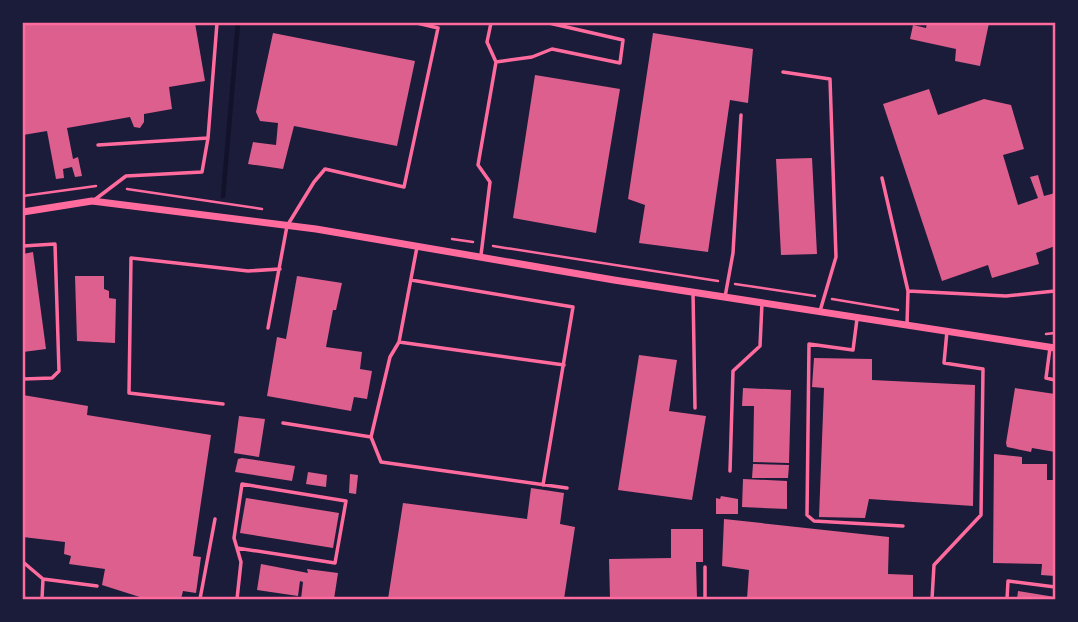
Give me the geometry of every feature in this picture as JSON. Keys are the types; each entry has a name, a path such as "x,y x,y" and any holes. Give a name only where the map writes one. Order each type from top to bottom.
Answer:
{"street":[{"path":"23,212 92,201 287,226 1052,348"}],"lane":[{"path":"92,201 126,176 202,172 208,138 217,23"},
{"path":"268,328 287,226 325,169 404,187 438,27 417,23"},
{"path":"481,258 490,182 478,165 496,62 487,41 491,23"},
{"path":"496,62 532,57 552,49 620,63 623,40 549,23"},
{"path":"783,72 830,79 836,257 820,311"},
{"path":"725,297 733,253 741,115"},
{"path":"98,145 208,138"},
{"path":"882,178 908,291 908,324"},
{"path":"23,246 55,244 59,371 52,378 23,379"},
{"path":"417,247 399,342 390,357 371,437 381,462 567,488"},
{"path":"223,404 129,393 131,258 248,271 280,269"},
{"path":"411,281 573,307 543,485"},
{"path":"908,291 1006,296 1055,291"},
{"path":"693,292 695,408"},
{"path":"730,471 733,371 760,346 762,302"},
{"path":"857,317 853,350 809,344 807,515 814,520 904,526"},
{"path":"932,599 934,565 981,515 983,369 944,363 947,330"},
{"path":"399,342 565,365"},
{"path":"1052,348 1046,378 1055,380"},
{"path":"283,423 371,437"},
{"path":"237,548 335,563 346,501 242,484 234,538 241,562 237,599"},
{"path":"200,599 215,519"},
{"path":"23,562 43,579 97,586"},
{"path":"705,568 705,599"},
{"path":"42,599 43,579"},
{"path":"1007,599 1008,582 1055,587"}],"path":[{"path":"457,240 908,312"},
{"path":"1038,332 1055,333"}],"building":[{"path":"23,23 195,23 205,81 169,87 172,109 144,114 144,122 140,128 134,127 130,117 67,128 73,159 78,157 82,176 75,177 72,167 63,169 64,178 56,179 47,131 23,135"},
{"path":"927,23 989,23 980,66 955,61 956,49 910,39 913,25 926,28"},
{"path":"273,33 415,61 397,146 294,126 283,169 248,164 253,142 276,145 278,123 260,121 256,112"},
{"path":"653,33 753,49 748,103 730,100 708,252 639,243 645,205 628,199"},
{"path":"535,75 620,89 596,233 513,218"},
{"path":"929,89 938,115 984,99 1011,105 1024,149 1003,155 1018,205 1038,198 1030,177 1038,175 1044,196 1055,193 1055,246 1036,253 1039,264 992,278 988,265 942,281 883,104"},
{"path":"812,158 817,254 781,255 776,159"},
{"path":"33,252 46,349 23,352 23,254"},
{"path":"75,276 104,276 104,289 109,291 109,298 116,299 115,343 77,341"},
{"path":"297,276 342,283 336,310 333,310 326,347 362,352 360,369 372,371 367,399 354,397 351,411 267,396 277,337 286,339"},
{"path":"639,355 677,360 669,411 706,416 692,500 618,490"},
{"path":"814,358 872,359 872,380 975,385 973,506 869,499 865,518 819,517 824,388 812,387"},
{"path":"743,388 791,390 789,463 753,462 754,406 742,406"},
{"path":"1015,388 1055,394 1055,452 1032,448 1031,452 1007,447"},
{"path":"23,395 88,406 87,415 211,435 193,556 201,557 196,593 183,591 181,599 146,599 102,585 105,569 69,564 71,556 64,554 65,542 23,537"},
{"path":"239,416 265,419 259,457 234,453"},
{"path":"994,454 1022,457 1022,464 1047,464 1047,480 1055,480 1055,576 1041,575 1042,564 993,563"},
{"path":"238,459 295,466 292,481 235,472"},
{"path":"753,464 789,465 788,478 752,478"},
{"path":"308,472 327,475 326,487 306,484"},
{"path":"350,474 358,475 356,494 349,493"},
{"path":"743,479 787,481 787,509 742,507"},
{"path":"531,488 564,493 560,524 575,527 564,599 388,599 403,503 527,519"},
{"path":"721,496 738,499 738,514 716,514 716,498 720,499"},
{"path":"246,498 339,513 333,548 240,533"},
{"path":"724,519 889,537 888,574 913,575 913,599 747,599 749,570 722,566"},
{"path":"671,529 703,529 703,562 696,562 697,599 610,599 609,559 671,558"},
{"path":"261,564 308,573 307,569 338,573 334,599 301,599 303,582 300,581 298,596 257,590"},
{"path":"1018,591 1055,597 1055,599 1017,599"}],"waterway":[{"path":"223,196 238,23"}]}
